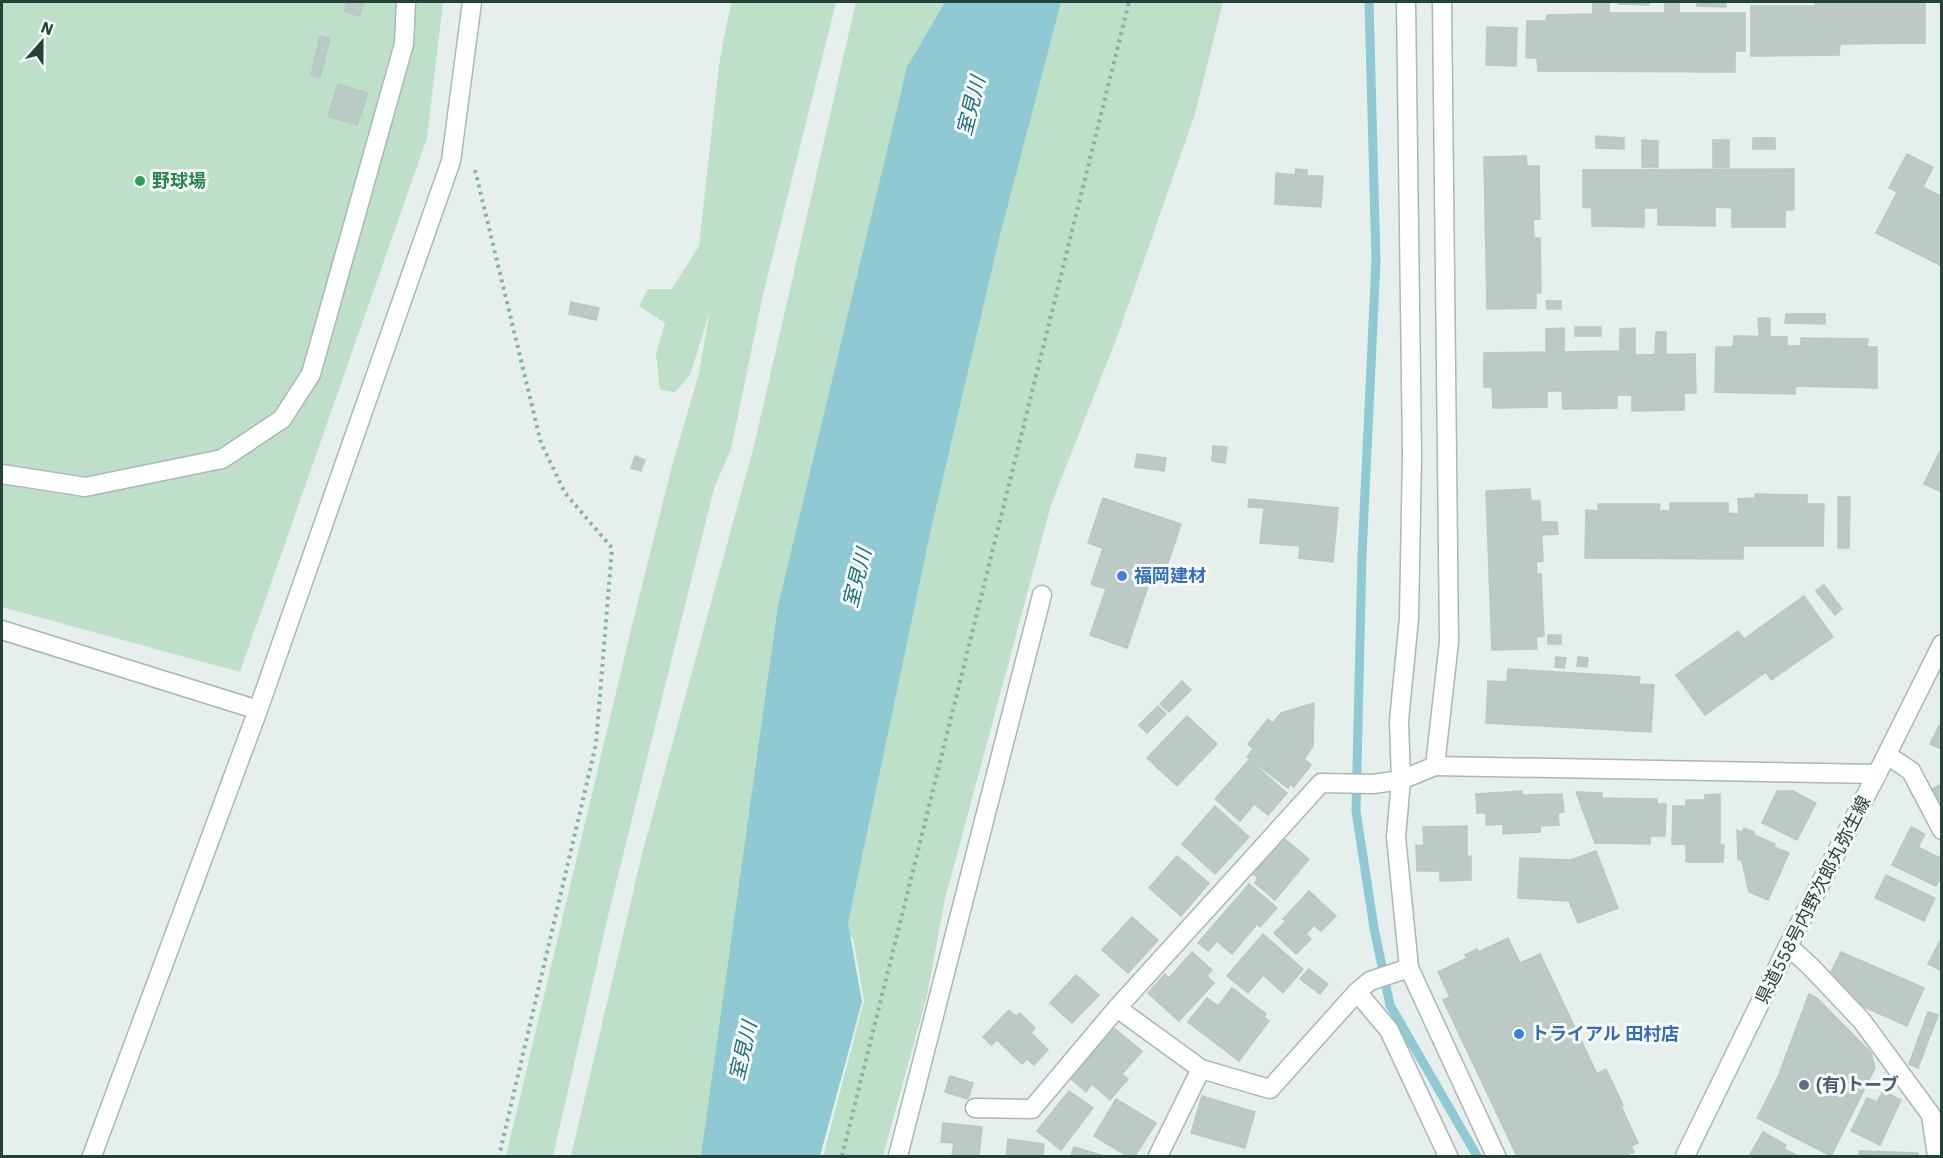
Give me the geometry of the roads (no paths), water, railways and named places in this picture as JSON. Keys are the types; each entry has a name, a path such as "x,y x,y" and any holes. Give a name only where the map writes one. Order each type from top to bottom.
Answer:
{"street":[{"path":"2,474 85,487 222,459 282,419 311,374 404,44 406,2"},
{"path":"92,1156 258,710 451,161 472,2"},
{"path":"1406,2 1412,455 1409,618 1399,721 1401,780 1396,837 1409,968 1496,1156"},
{"path":"1435,766 1449,642 1442,2"},
{"path":"898,1156 1042,595"},
{"path":"2,630 258,710"},
{"name":"県道558号内野次郎丸弥生線","path":"1685,1156 1941,644"},
{"path":"1887,755 1911,771 1941,830"},
{"path":"975,1108 1032,1109 1117,1008 1321,783 1373,784 1401,780 1435,766 1877,774"},
{"path":"1788,946 1862,1021 1931,1115 1937,1156"},
{"path":"1117,1008 1201,1070 1270,1089 1364,987 1409,968"},
{"path":"1364,987 1389,1030 1448,1156"},
{"path":"1158,1156 1201,1070"}],"water":[{"name":"室見川","path":"945,2 1061,2 1000,235 931,529 848,923 862,1002 820,1156 701,1156 778,606 907,67"}],"waterway":[{"path":"1369,2 1376,261 1362,555 1356,811 1374,928 1390,1005 1477,1156"}],"place":[{"name":"野球場","path":"140,181"},
{"name":"福岡建材","path":"1122,576"},
{"name":"トライアル 田村店","path":"1519,1034"},
{"name":"(有)トーブ","path":"1804,1085"}]}
